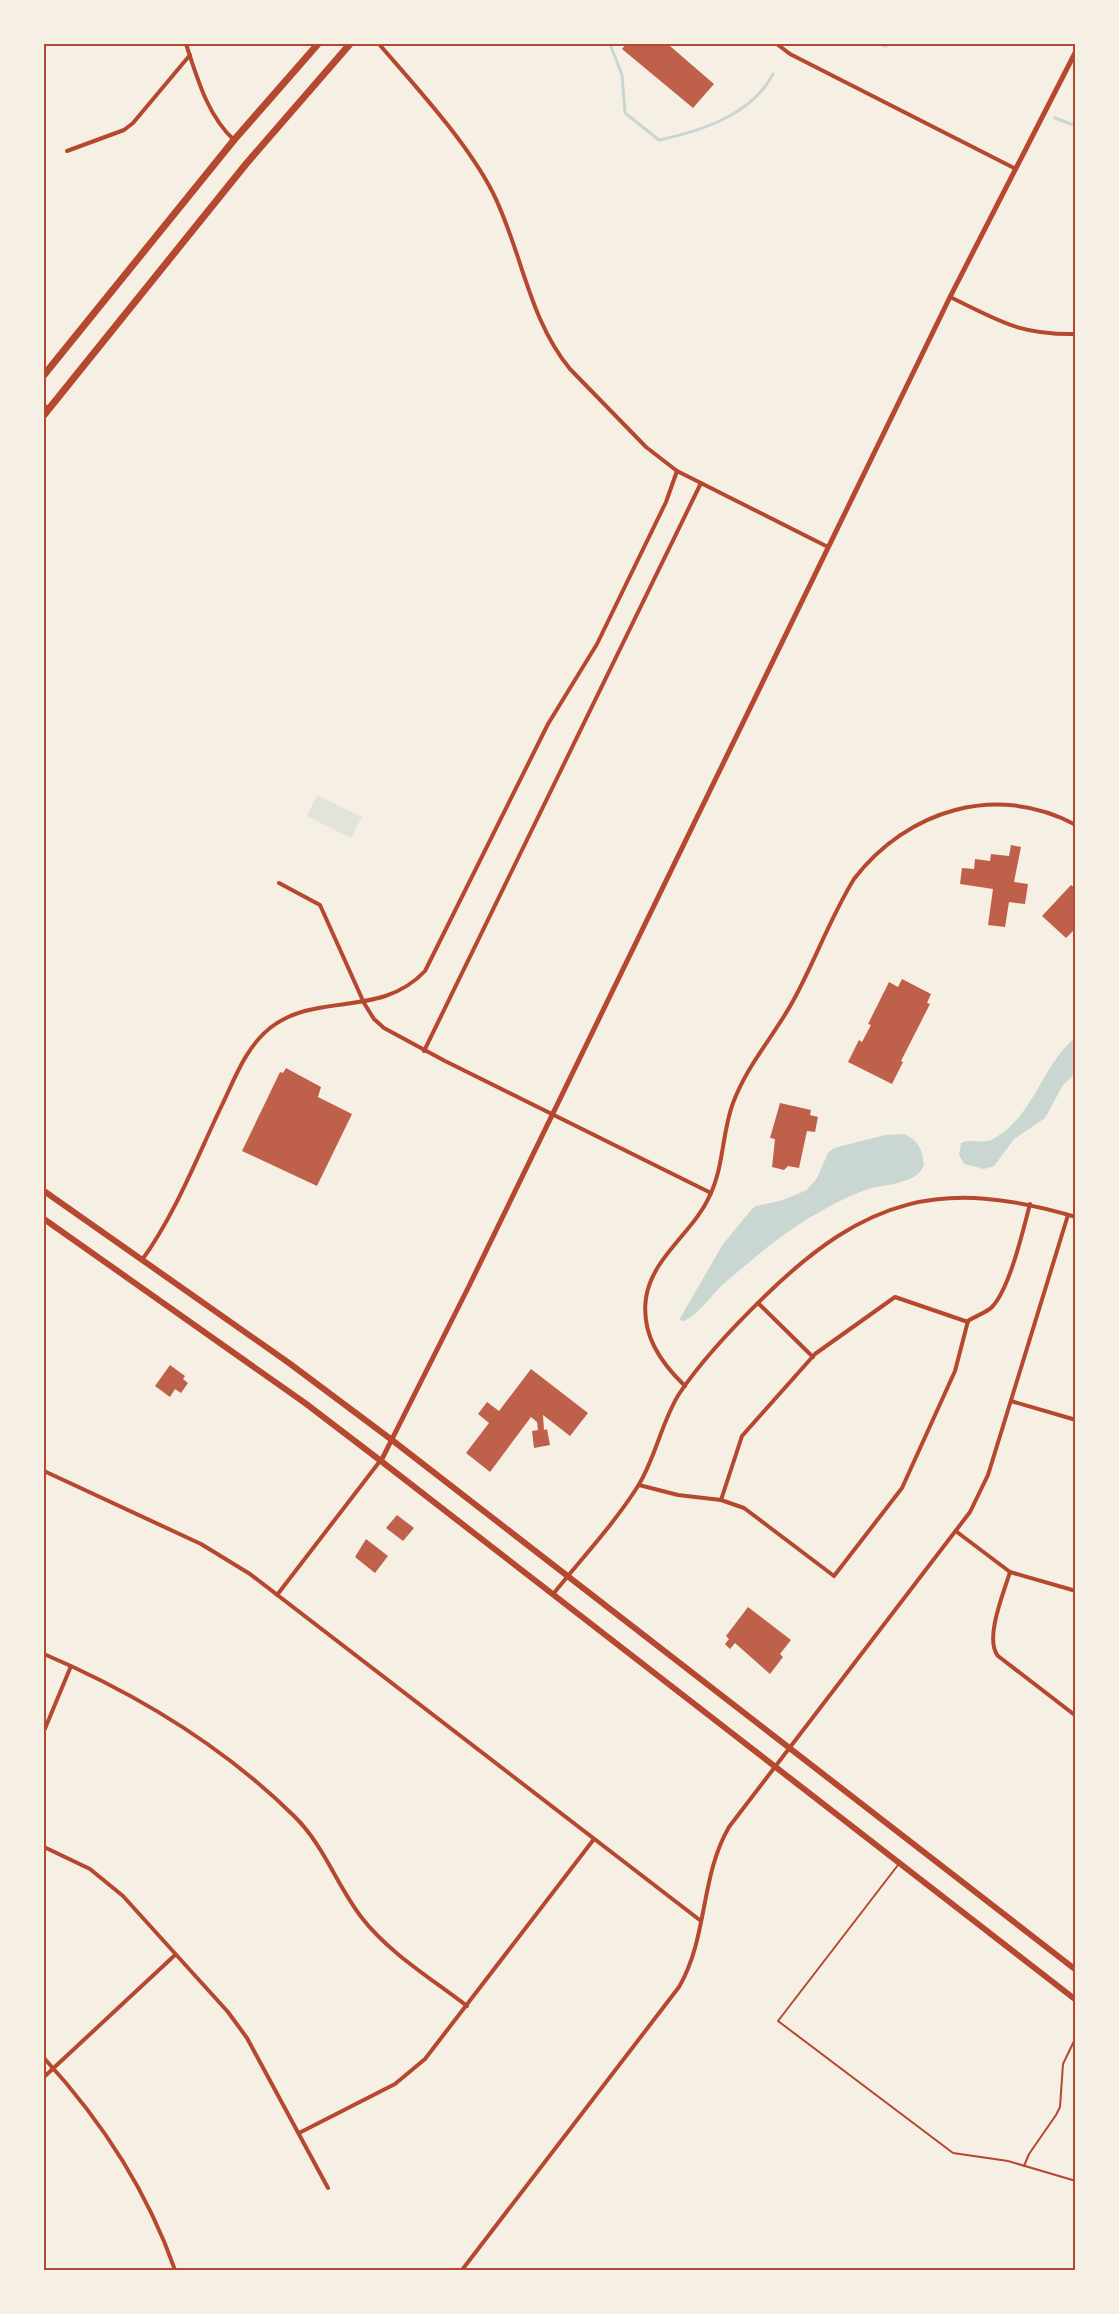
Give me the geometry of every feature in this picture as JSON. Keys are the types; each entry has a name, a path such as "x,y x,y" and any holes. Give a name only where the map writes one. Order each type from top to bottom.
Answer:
{"main road":[{"path":"44,375 234,140 318,44"},
{"path":"45,410 236,177 350,44"},
{"path":"44,1191 289,1363 392,1440 1076,1970"},
{"path":"44,1219 305,1403 554,1593 1076,2000"}],"street":[{"path":"186,44 210,110 224,131 234,140"},
{"path":"379,44 464,149 492,193 542,325 558,355 646,447 676,471 828,547"},
{"path":"777,44 790,54 1016,169"},
{"path":"277,1595 381,1461 392,1440 950,297 1076,51"},
{"path":"67,151 124,130 133,123 190,55"},
{"path":"950,297 1020,330 1045,334 1076,334"},
{"path":"142,1260 203,1147 243,1061 257,1041 273,1026 303,1012 364,1003 406,988 430,963 548,724 597,644 666,502 676,471"},
{"path":"424,1051 701,483"},
{"path":"685,1386 662,1362 654,1347 646,1323 646,1300 659,1266 696,1218 711,1193 738,1091 793,1002 843,897 866,863 895,837 912,826 947,811 972,806 1024,806 1076,825"},
{"path":"279,883 320,905 364,1003 374,1019 384,1028 424,1051 711,1193"},
{"path":"554,1593 639,1485 665,1420 685,1386 758,1303 821,1246 880,1214 931,1200 985,1197 1030,1204 1076,1217"},
{"path":"639,1485 678,1495 721,1500 744,1508 834,1576 902,1488 955,1371 968,1322 990,1309 997,1301 1011,1269 1030,1204"},
{"path":"462,2271 679,1987 692,1961 709,1876 720,1843 729,1827 957,1532 974,1504 988,1476 1068,1215"},
{"path":"721,1500 742,1436 813,1357 895,1297 968,1322"},
{"path":"758,1303 813,1357"},
{"path":"1011,1401 1076,1420"},
{"path":"44,1471 201,1544 277,1595 701,1921"},
{"path":"957,1532 1010,1572 1076,1591"},
{"path":"1010,1572 993,1631 993,1650 1076,1716"},
{"path":"44,1654 160,1712 237,1765 309,1831 352,1904 380,1938 467,2006"},
{"path":"44,1731 71,1666"},
{"path":"299,2133 395,2084 413,2070 467,2006 594,1839"},
{"path":"44,1847 74,1860 103,1879 123,1896 235,2021 328,2188"},
{"path":"44,2077 175,1955"},
{"path":"44,2058 89,2109 119,2154 154,2216 175,2271"}],"lane":[{"path":"900,1863 778,2021 953,2153 1008,2161 1076,2181"},
{"path":"1024,2166 1029,2154 1060,2107 1064,2061 1076,2037"}],"shaded area":[{"path":"317,795 362,817 351,838 307,816"},
{"path":"1075,1038 1075,1074 1063,1085 1045,1118 1014,1139 994,1166 984,1169 964,1164 959,1155 961,1143 989,1141 1007,1129 1028,1105 1063,1049"},
{"path":"904,1134 916,1142 922,1154 924,1164 916,1176 857,1193 810,1217 750,1262 696,1313 684,1321 679,1320 723,1244 752,1209 807,1190 817,1178 828,1153 834,1148 885,1135"}],"building":[{"path":"626,44 671,44 670,46 714,84 693,108 622,49"},
{"path":"1011,845 1021,847 1014,882 1028,884 1025,904 1009,902 1005,927 988,925 993,889 960,884 962,868 974,869 975,859 990,861 991,854 1009,856"},
{"path":"1071,885 1076,889 1076,928 1066,938 1042,916"},
{"path":"902,979 931,994 927,1003 930,1004 892,1084 848,1062 859,1040 862,1042 871,1025 868,1024 889,982 898,987"},
{"path":"286,1068 321,1087 318,1097 352,1114 317,1186 242,1151 280,1072 283,1073"},
{"path":"780,1103 811,1110 810,1115 818,1117 815,1132 807,1131 799,1168 788,1166 784,1170 772,1167 775,1139 770,1138"},
{"path":"170,1365 185,1376 183,1379 188,1383 181,1393 175,1389 170,1397 155,1386"},
{"path":"531,1369 588,1413 570,1436 543,1415 544,1430 547,1429 550,1445 534,1448 532,1431 538,1430 537,1422 531,1417 490,1472 466,1453 489,1423 478,1414 487,1402 499,1411"},
{"path":"397,1515 414,1528 403,1541 386,1528"},
{"path":"366,1539 388,1556 375,1573 355,1557"},
{"path":"748,1607 791,1640 780,1654 783,1657 770,1674 735,1643 730,1649 725,1644 729,1639 726,1636"}],"waterway":[{"path":"610,44 622,75 625,113 659,140 692,132 739,111 764,88 773,74"},
{"path":"879,44 886,46"},
{"path":"1055,118 1076,126"}]}
